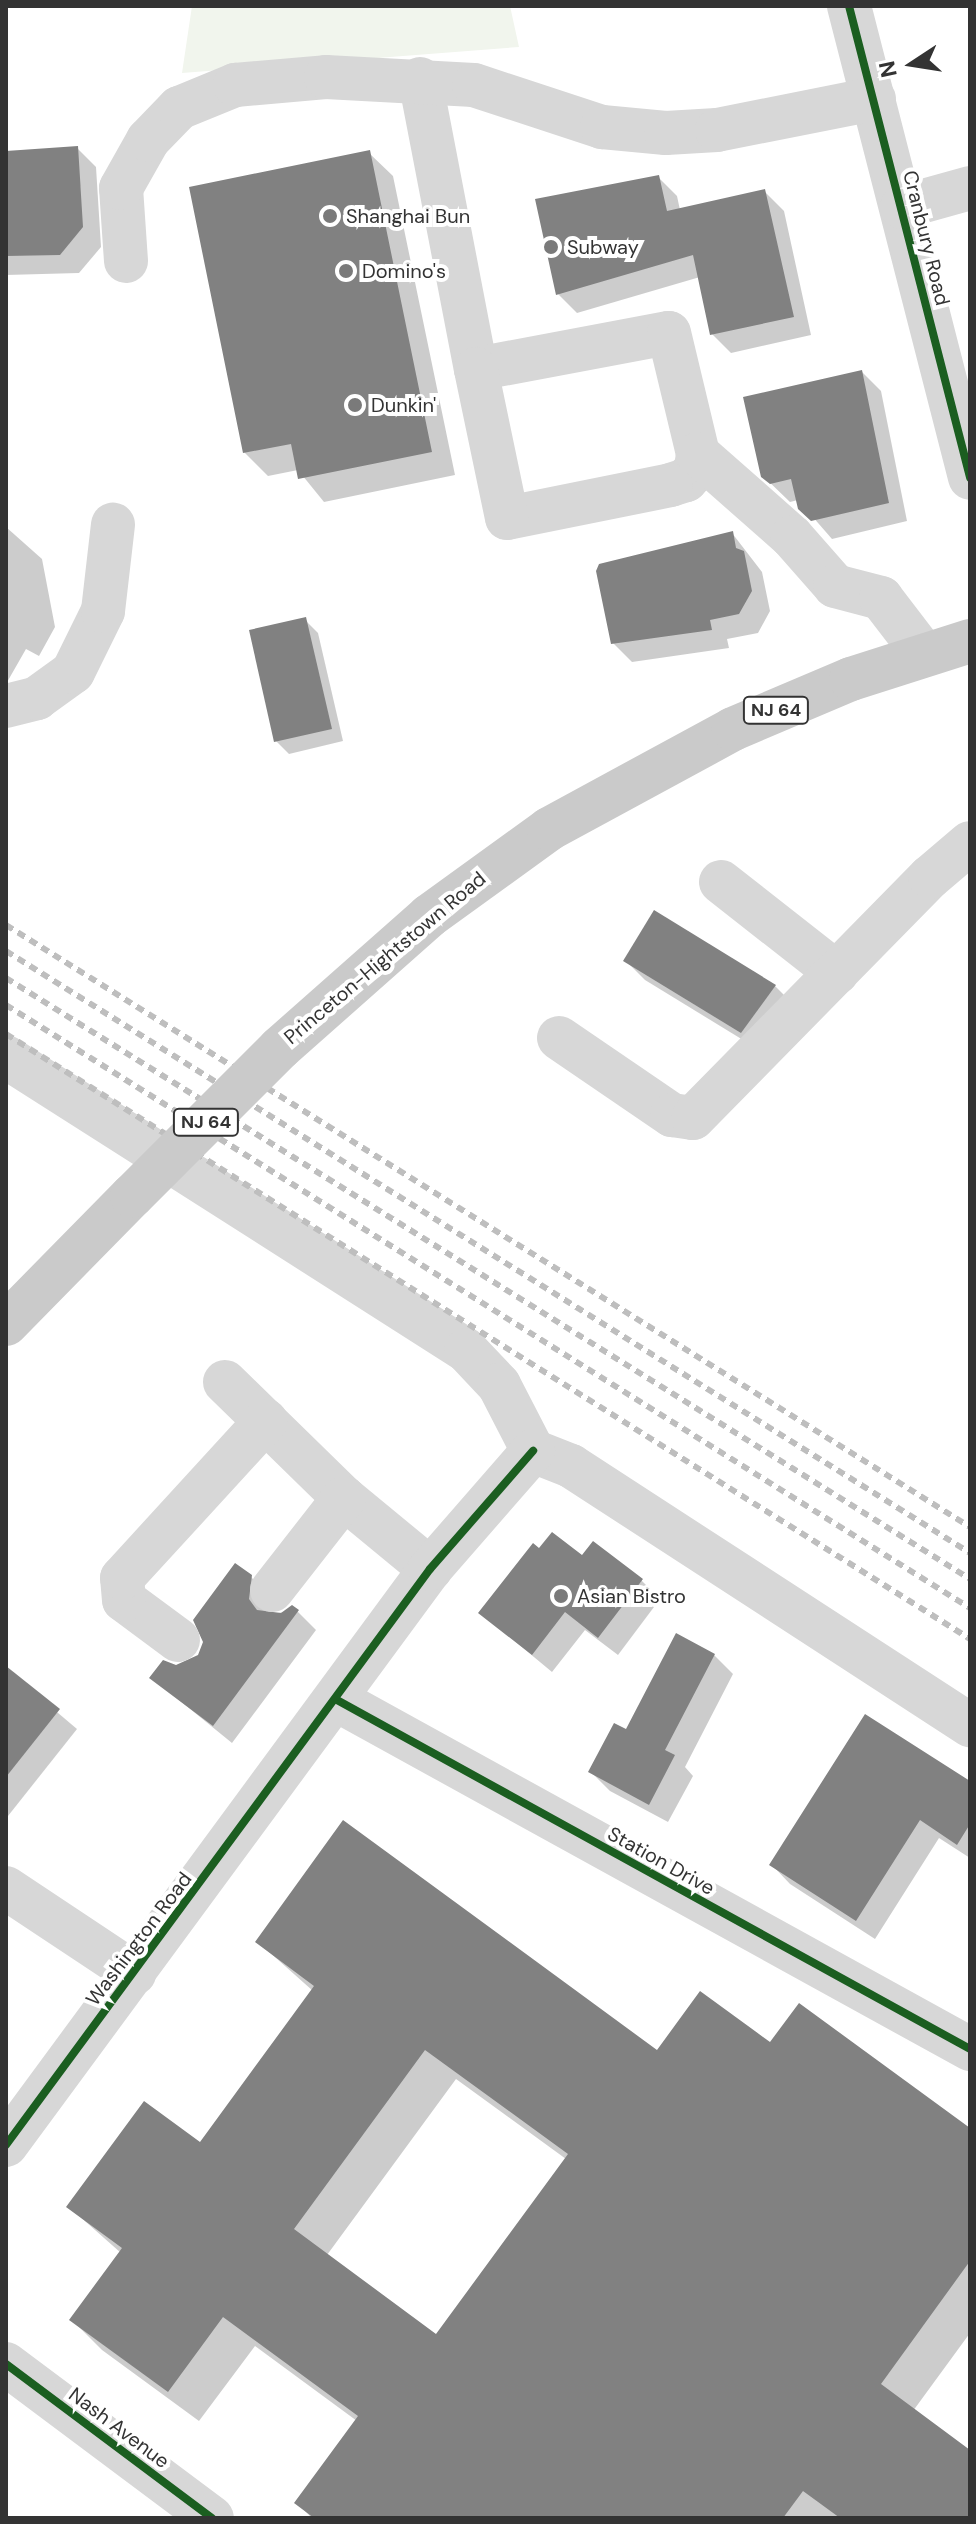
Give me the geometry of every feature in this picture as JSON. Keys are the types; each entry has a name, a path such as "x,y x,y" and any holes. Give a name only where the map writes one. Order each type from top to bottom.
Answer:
{"main road":[{"name":"Princeton-Hightstown Road","path":"6,1324 280,1048 429,916 549,829 733,729 924,654 970,641"}],"street":[{"name":"Cranbury Road","path":"849,6 970,478"},
{"path":"126,261 121,188 148,140 179,108 235,85 326,77 420,79 474,85 602,127 666,133 717,130 874,99"},
{"path":"420,79 476,369 507,518 686,480 696,469 698,454 669,333 476,369"},
{"path":"902,207 970,188"},
{"path":"698,454 792,537 835,586 881,598 924,654"},
{"path":"6,706 37,698 73,672 103,611 113,525"},
{"path":"559,1038 672,1115 693,1118 970,843"},
{"path":"721,882 837,973"},
{"path":"6,1057 466,1350 499,1385 533,1451 571,1466 970,1725"},
{"path":"225,1382 344,1498 430,1569"},
{"path":"178,1640 124,1600 122,1578 266,1421"},
{"name":"Washington Road","path":"6,2145 337,1700 430,1569 533,1451"},
{"path":"272,1590 344,1498"},
{"name":"Station Drive","path":"337,1700 970,2049"},
{"path":"6,1888 134,1973"},
{"name":"Nash Avenue","path":"6,2364 212,2518"}],"shaded area":[{"path":"192,6 510,6 519,47 182,73"}],"building":[{"path":"78,146 83,227 60,255 6,256 6,151"},
{"path":"370,150 432,452 298,479 291,444 243,453 189,187"},
{"path":"659,175 667,211 765,189 794,317 710,335 693,255 556,295 535,199"},
{"path":"862,370 889,503 811,521 798,509 791,479 770,484 761,477 743,397"},
{"path":"733,531 736,548 744,551 752,591 739,614 710,620 712,630 611,644 596,571 599,564"},
{"path":"306,617 332,729 274,742 249,630"},
{"path":"654,910 776,985 741,1033 623,961"},
{"name":"Asian Bistro","path":"552,1532 582,1555 593,1541 643,1579 598,1638 565,1612 532,1655 478,1613 533,1543 539,1548"},
{"path":"235,1563 252,1575 249,1599 257,1610 281,1613 292,1605 299,1610 213,1726 149,1678 163,1660 176,1665 198,1655 203,1642 193,1620"},
{"path":"676,1633 715,1654 665,1750 675,1755 649,1805 588,1772 614,1723 626,1729"},
{"path":"6,1666 60,1709 6,1777"},
{"path":"865,1714 970,1781 970,1824 957,1845 920,1820 856,1921 769,1865"},
{"path":"343,1820 657,2050 700,1991 770,2042 799,2003 970,2128 970,2261 881,2384 970,2450 970,2518 840,2518 803,2491 783,2518 314,2518 294,2503 358,2416 223,2317 168,2392 69,2320 122,2248 66,2207 144,2101 200,2142 314,1986 255,1942","holes":["425,2050 568,2154 436,2334 294,2229"]}],"railway":[{"path":"6,925 970,1527"},
{"path":"6,951 970,1553"},
{"path":"6,978 970,1579"},
{"path":"6,1005 970,1608"},
{"path":"6,1034 970,1639"}],"cycle path":[{"path":"849,6 970,478"},
{"path":"6,2145 430,1569 533,1451"},
{"path":"337,1700 970,2049"},
{"path":"6,2364 212,2518"}],"place":[{"name":"Shanghai Bun","path":"330,216"},
{"name":"Subway","path":"551,247"},
{"name":"Domino's","path":"346,271"},
{"name":"Dunkin'","path":"355,405"},
{"name":"Asian Bistro","path":"561,1596"}]}
